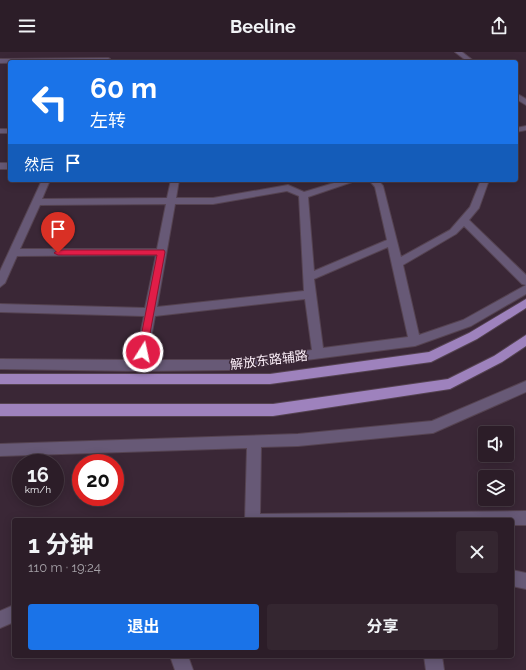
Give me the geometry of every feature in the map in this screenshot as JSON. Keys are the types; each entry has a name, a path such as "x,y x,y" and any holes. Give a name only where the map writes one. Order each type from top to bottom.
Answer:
{"main road":[{"path":"0,378 270,379 431,357 473,336 526,303"},
{"path":"0,410 273,410 450,384 498,359 526,340"}],"street":[{"path":"1,52 1,63"},
{"path":"458,52 467,60"},
{"path":"518,97 526,103"},
{"path":"0,283 45,182"},
{"path":"140,366 175,182"},
{"path":"36,202 213,201 288,188 303,195 347,182"},
{"path":"375,182 379,186 415,341"},
{"path":"397,264 453,232 474,208 484,182"},
{"path":"303,195 310,294 318,354"},
{"path":"464,220 526,281"},
{"path":"309,276 392,242"},
{"path":"13,253 161,252"},
{"name":"解放东路辅路","path":"0,364 140,366 229,365 415,341 467,323 526,289"},
{"path":"0,308 150,312 310,294"},
{"path":"0,450 298,440 433,427 526,386"},
{"path":"252,518 254,442"},
{"path":"514,518 526,518"},
{"path":"514,579 521,582 526,581"},
{"path":"0,620 12,614"},
{"path":"180,658 184,670"},
{"path":"433,658 435,670"}],"route":[{"path":"58,253 161,252 143,352"}]}
